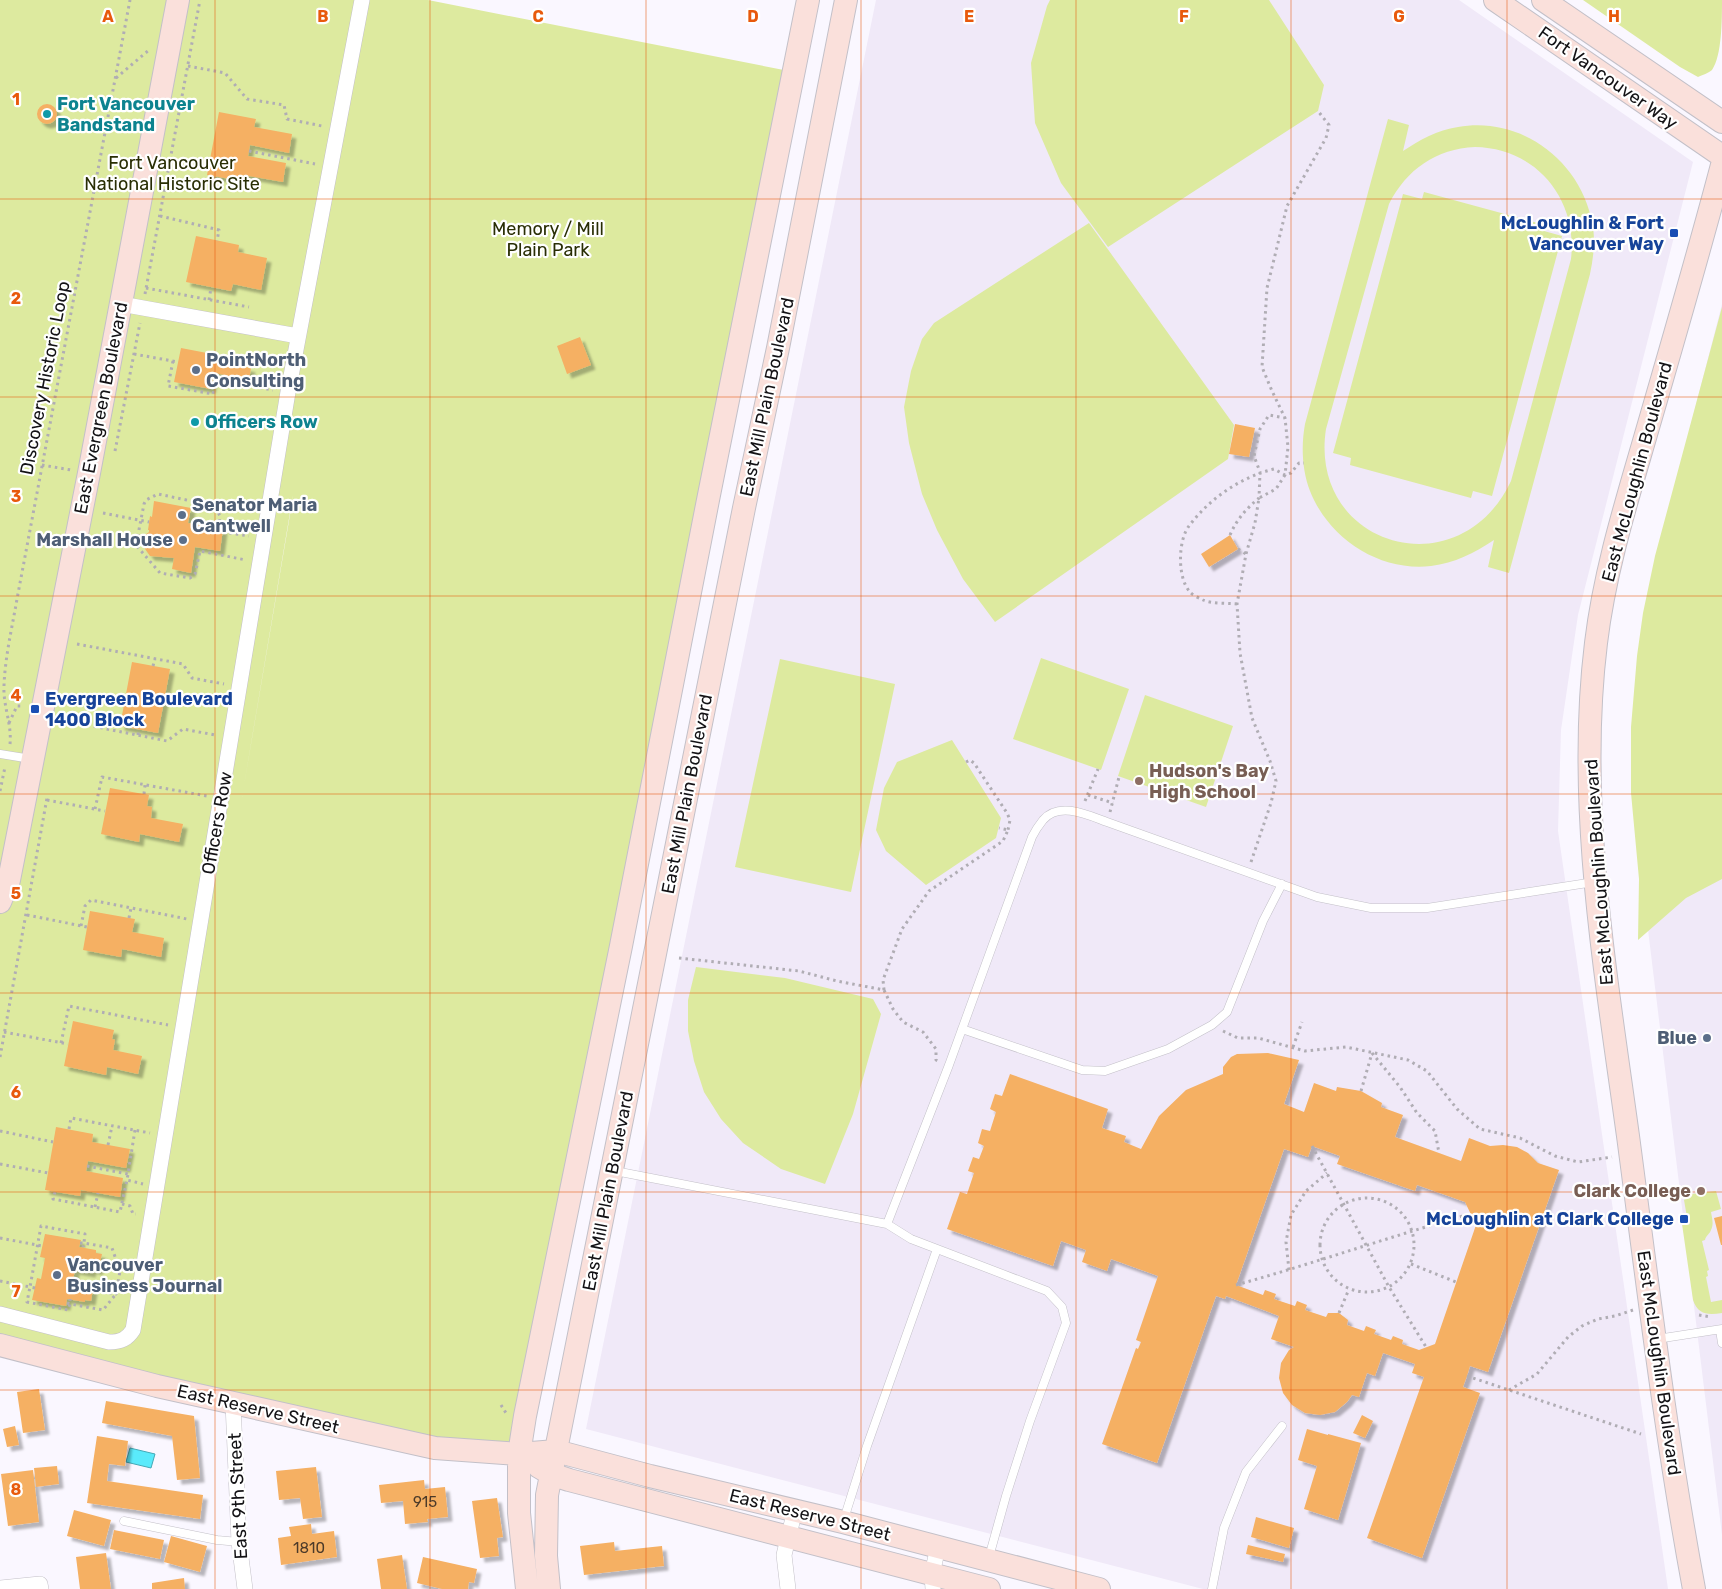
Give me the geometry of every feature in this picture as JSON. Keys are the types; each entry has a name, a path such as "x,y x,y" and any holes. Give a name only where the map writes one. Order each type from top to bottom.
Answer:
{"street":[{"name":"East Evergreen Boulevard","path":"0,902 9,880 33,759 178,0"},
{"name":"Officers Row","path":"0,1314 109,1342 120,1342 128,1337 133,1330 288,392 362,0"},
{"name":"East Mill Plain Boulevard","path":"527,1589 519,1513 519,1454 525,1416 619,956 808,0"},
{"name":"East Mill Plain Boulevard","path":"549,1589 546,1556 547,1495 744,508 778,348 846,0"},
{"name":"Fort Vancouver Way","path":"1495,0 1722,156"},
{"name":"Fort Vancouver Way","path":"1543,0 1722,122"},
{"name":"East McLoughlin Boulevard","path":"1694,1589 1678,1497 1655,1340 1603,954 1596,882 1589,741 1596,644 1606,580 1624,508 1722,165"},
{"path":"121,304 298,336"},
{"name":"East Reserve Street","path":"0,1345 157,1386 435,1448 519,1454 556,1451 650,1476 843,1522 1099,1589"},
{"name":"East 9th Street","path":"233,1403 239,1542 245,1589"},
{"name":"East Reserve Street","path":"519,1454 551,1474 788,1536 932,1581 989,1589"},
{"path":"788,1589 784,1555 795,1510"},
{"path":"932,1581 938,1547"},
{"path":"0,1588 41,1586"}],"lane":[{"path":"0,754 33,759"},
{"path":"887,1224 950,1065 1032,837 1044,818 1062,809 1107,822 1317,897 1371,908 1427,908 1596,882"},
{"path":"962,1029 1082,1070 1106,1071 1168,1049 1212,1025 1227,1012 1263,921 1282,884"},
{"path":"613,1170 887,1224 911,1238 1047,1291 1062,1306 1066,1323 1030,1421 988,1561"},
{"path":"843,1522 867,1446 938,1249"},
{"path":"1655,1340 1721,1330 1722,1343"},
{"path":"1212,1589 1224,1528 1246,1472 1282,1426"},
{"path":"124,1521 216,1540 239,1542"}],"path":[{"name":"Discovery Historic Loop","path":"0,791 9,755 10,737 4,702 5,669 130,0"},
{"path":"115,79 151,48"},
{"path":"188,66 225,73 247,99 284,105 287,119 338,129"},
{"path":"1230,535 1236,522 1247,508 1259,498 1276,489 1285,475 1288,447 1285,418 1262,366 1267,288 1287,206 1326,138 1329,125 1318,111"},
{"path":"249,151 330,168"},
{"path":"160,216 219,230 217,241"},
{"path":"146,288 249,307"},
{"path":"209,300 211,288"},
{"path":"134,354 178,362"},
{"path":"173,361 168,386 178,385 213,394 216,380 288,392"},
{"path":"1248,872 1271,803 1276,781 1270,761 1252,718 1240,653 1237,604 1259,498 1260,472 1254,456 1260,429 1269,415 1285,418"},
{"path":"1237,604 1204,600 1190,592 1184,580 1180,560 1188,528 1208,504 1236,484 1260,472 1274,469 1285,475 1292,473 1298,463 1304,463"},
{"path":"218,528 220,516 215,506 158,494 146,500 136,545 160,572 190,578 195,574 200,551 261,562"},
{"path":"103,513 149,522"},
{"path":"223,532 264,539"},
{"path":"1238,548 1246,554"},
{"path":"77,644 183,664 192,678 240,687"},
{"path":"153,666 155,659"},
{"path":"62,720 167,741 183,729 231,739"},
{"path":"138,735 139,729"},
{"path":"950,1065 936,1060 936,1049 923,1032 904,1022 893,1009 884,990 883,980 902,929 928,891 1003,841 1008,830 1010,820 1007,813 974,762 970,760 966,762"},
{"path":"1078,813 1088,795 1098,769"},
{"path":"1107,822 1119,776"},
{"path":"95,809 102,777 221,799"},
{"path":"144,794 145,785"},
{"path":"1088,795 1113,803"},
{"path":"47,800 105,811"},
{"path":"999,828 1008,830"},
{"path":"81,926 85,906 91,900 200,922"},
{"path":"129,918 131,908"},
{"path":"26,916 88,927"},
{"path":"680,958 799,971 837,982 884,990"},
{"path":"61,1043 69,1006 183,1028"},
{"path":"1293,1047 1302,1022"},
{"path":"1212,1025 1238,1038 1258,1038 1305,1051 1346,1047 1408,1060 1427,1071 1457,1109 1480,1129 1520,1138 1555,1156 1578,1162 1630,1154"},
{"path":"4,1032 68,1044"},
{"path":"1361,1092 1372,1053"},
{"path":"1372,1053 1400,1087 1417,1113 1435,1131 1439,1153"},
{"path":"69,1129 71,1118 165,1136"},
{"path":"108,1145 112,1126"},
{"path":"55,1192 53,1200 120,1212 135,1130"},
{"path":"0,1131 53,1142"},
{"path":"1312,1146 1389,1287 1426,1347"},
{"path":"0,1164 48,1173"},
{"path":"87,1166 128,1174"},
{"path":"1289,1270 1286,1242 1291,1215 1306,1191 1327,1173"},
{"path":"127,1180 156,1186"},
{"path":"95,1207 98,1193"},
{"path":"1370,1197 1388,1202 1403,1214 1413,1230 1415,1248 1411,1264 1399,1281 1382,1291 1364,1293 1349,1289 1331,1277 1322,1260 1319,1242 1324,1224 1336,1209 1352,1200 1370,1197"},
{"path":"1236,1286 1470,1214"},
{"path":"41,1226 85,1234 82,1244 112,1248 120,1271 116,1294 102,1310 69,1302 68,1310 27,1302 38,1245 41,1226"},
{"path":"0,1238 42,1246"},
{"path":"1411,1264 1456,1282"},
{"path":"99,1267 120,1271"},
{"path":"0,1281 35,1288"},
{"path":"1339,1313 1349,1289"},
{"path":"93,1290 116,1294"},
{"path":"1509,1390 1537,1374 1568,1336 1582,1326 1598,1319 1615,1316 1638,1308"},
{"path":"1699,1315 1715,1316"},
{"path":"1466,1376 1641,1434"},
{"path":"501,1405 506,1413"}],"shaded area":[{"name":"Hudson's Bay High School","path":"876,0 1459,0 1693,162 1578,615 1561,730 1558,831 1668,1589 1203,1589 586,1429"},
{"name":"Clark College","path":"1722,304 1722,1535 1638,848 1657,556"}],"green space":[{"name":"Memory / Mill Plain Park","path":"0,0 428,0 794,72 514,1439 490,1452 0,1345","holes":["293,495 292,503 242,797"]},
{"path":"1050,0 1269,0 1324,85 1318,111 1108,247 1061,183 1035,123 1031,63"},
{"path":"1583,0 1722,0 1721,37 1718,56 1712,70 1698,77 1680,67"},
{"path":"1388,119 1409,125 1403,151 1422,139 1443,130 1481,125 1503,128 1523,135 1542,146 1559,160 1573,176 1584,196 1593,224 1593,260 1509,573 1488,567 1494,540 1464,557 1431,566 1393,564 1375,558 1359,549 1330,524 1310,491 1305,475 1303,458 1305,424","holes":["1475,147 1497,150 1517,156 1534,167 1560,197 1568,216 1571,237 1571,259 1511,481 1487,515 1458,536 1425,544 1392,540 1363,526 1340,502 1327,469 1326,429 1389,204 1396,192 1414,171 1435,157 1448,152"]},
{"path":"1424,192 1545,225 1544,231 1562,236 1492,496 1473,491 1471,498 1350,465 1351,458 1333,453 1403,194 1422,199"},
{"path":"1089,223 1234,425 1228,459 995,622 963,579 937,530 922,494 909,443 904,407 911,371 922,339 934,323"},
{"path":"1722,307 1722,879 1686,898 1638,940 1639,879 1631,793 1631,727 1637,656 1643,613 1655,556"},
{"path":"1041,658 1129,689 1101,770 1013,739"},
{"path":"780,659 895,684 851,892 735,867"},
{"path":"1145,695 1233,726 1206,807 1118,776"},
{"path":"952,740 1001,818 996,838 926,885 886,851 876,830 884,788 897,762"},
{"path":"696,967 785,978 873,999 881,1014 853,1114 825,1184 781,1169 743,1143 721,1119 704,1092 694,1061 688,1031 688,1000"},
{"path":"1716,1191 1721,1209 1711,1212 1712,1228 1705,1240 1702,1241 1709,1270 1706,1277 1711,1302 1722,1300 1722,1313 1708,1314 1698,1309 1693,1300 1682,1224 1688,1223 1684,1200 1691,1194"}],"water":[{"path":"130,1448 155,1454 151,1468 126,1462"}],"building":[{"name":"Fort Vancouver Bandstand","path":"47,104 54,107 57,114 54,121 47,124 40,121 37,114 40,107"},
{"path":"219,112 256,119 254,127 292,134 289,153 250,145 248,156 286,163 283,182 243,175 242,181 207,175"},
{"path":"196,236 239,245 238,252 267,258 261,290 233,284 231,291 186,282"},
{"path":"580,337 591,365 567,374 557,346"},
{"path":"181,348 207,353 206,359 251,368 249,380 233,377 233,380 224,378 225,375 214,373 211,389 174,382"},
{"path":"1235,424 1255,428 1249,457 1229,454"},
{"name":"Marshall House","path":"154,501 191,508 188,523 223,529 220,551 195,547 191,573 172,569 174,558 150,556 143,546 145,535 149,532 150,516 152,517"},
{"path":"1230,535 1238,549 1209,567 1201,554"},
{"path":"132,662 170,669 158,733 120,726"},
{"path":"110,788 149,795 147,806 152,807 151,818 183,824 179,842 140,834 139,842 101,834"},
{"path":"90,911 135,919 132,932 164,938 161,957 122,949 121,957 83,950"},
{"path":"73,1021 114,1030 112,1039 115,1040 113,1050 142,1056 138,1074 107,1067 106,1075 64,1066"},
{"path":"1268,1053 1299,1060 1284,1104 1304,1112 1314,1083 1336,1091 1337,1087 1361,1091 1382,1103 1381,1107 1403,1115 1395,1137 1461,1161 1469,1138 1490,1146 1517,1147 1528,1153 1538,1163 1559,1170 1488,1372 1470,1366 1463,1387 1480,1393 1422,1558 1367,1538 1424,1377 1412,1373 1415,1364 1383,1353 1375,1376 1367,1373 1359,1397 1352,1395 1335,1412 1320,1415 1305,1413 1292,1405 1283,1393 1279,1378 1281,1363 1289,1350 1294,1347 1271,1339 1279,1316 1226,1296 1225,1299 1216,1296 1157,1463 1102,1444 1136,1348 1138,1349 1141,1342 1136,1340 1158,1276 1111,1259 1107,1271 1082,1262 1086,1250 1061,1241 1053,1266 947,1229 960,1192 967,1194 974,1173 968,1171 973,1157 979,1159 984,1146 978,1143 982,1129 990,1131 996,1112 990,1109 995,1094 1002,1096 1010,1074 1108,1109 1102,1128 1126,1136 1124,1142 1141,1149 1159,1116 1186,1090 1223,1074 1223,1067 1231,1057 1237,1054","holes":["1312,1146 1340,1156 1337,1164 1415,1191 1417,1185 1465,1202 1476,1225 1435,1344 1419,1350 1402,1344 1403,1340 1393,1336 1391,1340 1374,1334 1376,1330 1366,1326 1364,1331 1347,1325 1348,1320 1339,1313 1328,1313 1326,1317 1305,1310 1307,1305 1297,1301 1295,1306 1274,1299 1276,1294 1265,1290 1263,1295 1236,1285 1284,1149 1308,1157"]},
{"path":"56,1127 93,1134 92,1142 130,1149 126,1168 88,1161 86,1171 123,1178 120,1197 81,1190 80,1196 45,1190"},
{"path":"1722,1216 1722,1245 1721,1245 1714,1218"},
{"path":"45,1234 81,1240 79,1247 96,1250 96,1253 102,1254 98,1271 92,1269 91,1273 75,1270 73,1280 89,1283 88,1288 93,1289 91,1301 67,1299 66,1306 32,1300 37,1278 41,1279 45,1258 40,1257"},
{"path":"39,1389 45,1430 23,1433 17,1392"},
{"path":"106,1401 194,1416 200,1478 177,1480 172,1436 102,1423"},
{"path":"1362,1415 1373,1421 1365,1438 1353,1433"},
{"path":"15,1426 19,1445 7,1447 3,1429"},
{"path":"1307,1429 1361,1443 1338,1520 1304,1509 1317,1466 1298,1460"},
{"path":"97,1436 128,1441 125,1466 109,1464 107,1481 203,1495 200,1519 87,1503"},
{"path":"57,1466 59,1484 36,1487 34,1468"},
{"path":"316,1467 322,1517 303,1519 300,1498 279,1500 276,1471"},
{"path":"33,1470 39,1522 8,1526 1,1474"},
{"path":"424,1480 425,1489 445,1487 448,1517 427,1519 428,1522 405,1524 403,1501 381,1503 379,1485"},
{"path":"497,1498 503,1537 497,1538 499,1556 480,1558 472,1501"},
{"path":"74,1510 111,1520 104,1546 67,1536"},
{"path":"1256,1517 1294,1528 1289,1548 1251,1537"},
{"path":"311,1524 312,1534 334,1531 337,1557 281,1565 278,1538 291,1536 289,1527"},
{"path":"114,1530 164,1540 160,1559 110,1549"},
{"path":"171,1536 207,1546 200,1572 164,1562"},
{"path":"614,1542 615,1551 662,1546 664,1566 584,1575 580,1546"},
{"path":"1248,1545 1285,1554 1283,1562 1246,1554"},
{"path":"106,1553 111,1589 80,1589 76,1557"},
{"path":"402,1555 407,1589 381,1589 377,1559"},
{"path":"423,1557 477,1569 474,1583 469,1582 468,1589 442,1589 417,1583"},
{"path":"184,1578 185,1589 152,1589 152,1583"}],"place":[{"name":"Fort Vancouver Bandstand","path":"47,114"},
{"name":"McLoughlin & Fort Vancouver Way","path":"1674,233"},
{"name":"PointNorth Consulting","path":"196,370"},
{"name":"Officers Row","path":"195,422"},
{"name":"Senator Maria Cantwell","path":"182,515"},
{"name":"Marshall House","path":"183,540"},
{"name":"Evergreen Boulevard 1400 Block","path":"35,709"},
{"name":"Hudson's Bay High School","path":"1139,781"},
{"name":"Blue","path":"1707,1038"},
{"name":"Clark College","path":"1701,1191"},
{"name":"McLoughlin at Clark College","path":"1684,1219"},
{"name":"Vancouver Business Journal","path":"57,1275"}],"park label":[{"name":"Fort Vancouver National Historic Site","path":"172,173"}]}
